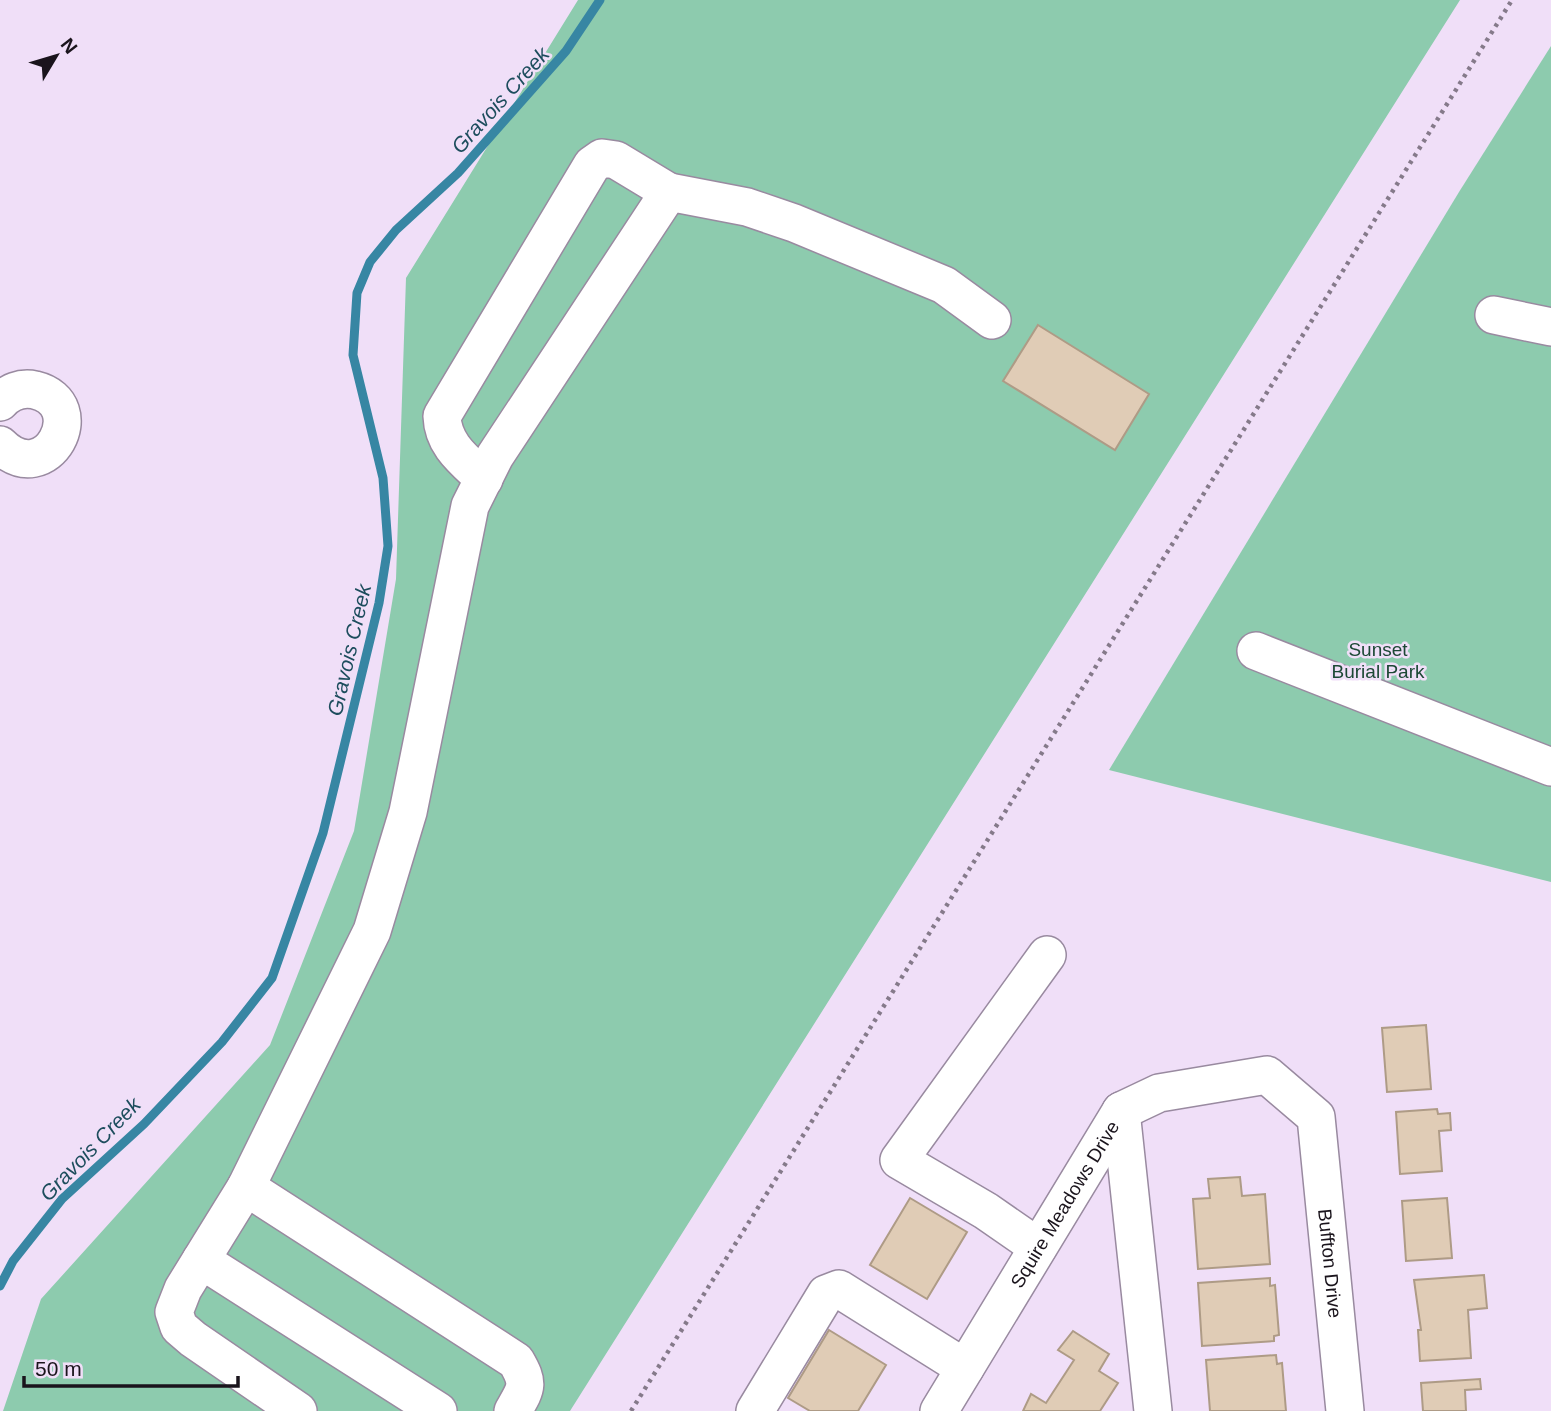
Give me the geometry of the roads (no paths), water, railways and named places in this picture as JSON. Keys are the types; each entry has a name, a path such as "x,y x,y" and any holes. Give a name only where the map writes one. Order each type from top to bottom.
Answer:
{"street":[{"path":"484,479 448,443 442,429 442,416 592,165 602,158 616,160 668,192 747,207 944,285 992,320"},
{"path":"298,1411 179,1327 174,1312 183,1289 246,1187 372,931 408,812 470,506 495,456 668,192"},
{"path":"1494,315 1551,327"},
{"path":"0,402 18,390 41,392 58,408 62,419 58,441 42,456 19,458 0,445"},
{"path":"1256,651 1551,767"},
{"path":"1038,1247 986,1210 899,1160 1047,956"},
{"name":"Squire Meadows Drive","path":"939,1411 1121,1111 1159,1093 1267,1075 1316,1117"},
{"path":"1121,1111 1153,1411"},
{"name":"Buffton Drive","path":"1316,1117 1345,1411"},
{"path":"246,1187 516,1361 525,1377 525,1389 513,1411"},
{"path":"201,1260 438,1411"},
{"path":"755,1411 826,1294 839,1289 965,1368"}],"waterway":[{"name":"Gravois Creek","path":"0,1286 13,1261 62,1199 144,1124 222,1042 272,978 323,833 379,603 388,546 383,478 353,355 357,293 370,262 396,230 458,173 566,51 600,0"}],"park label":[{"name":"Sunset Burial Park","path":"1378,660"}]}
